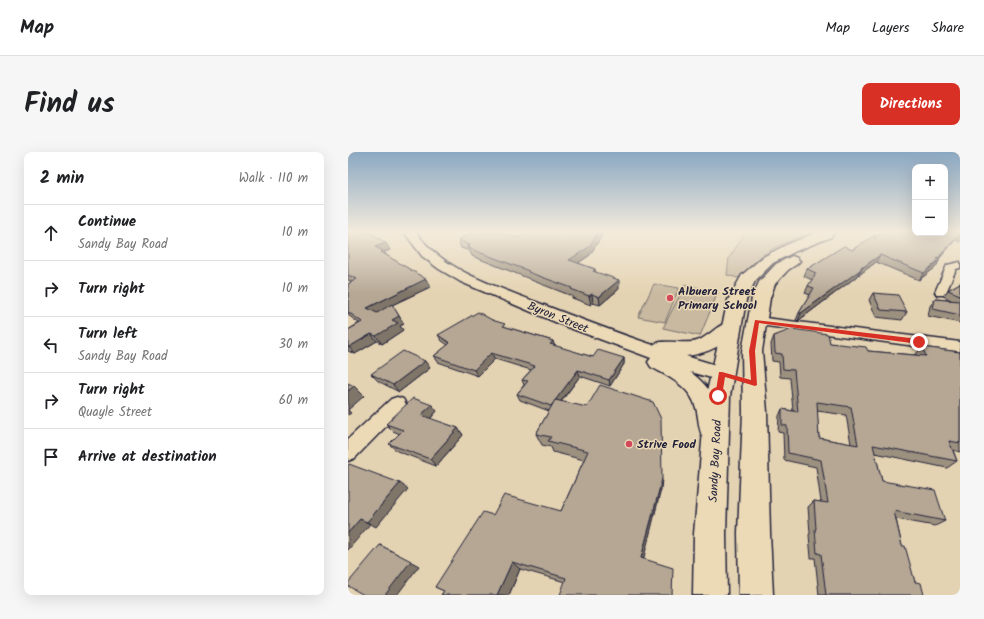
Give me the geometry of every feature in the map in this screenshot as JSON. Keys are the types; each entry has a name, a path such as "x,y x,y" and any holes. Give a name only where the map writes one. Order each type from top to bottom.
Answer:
{"main road":[{"name":"Sandy Bay Road","path":"756,595 754,533 755,384 752,351 738,300 742,290 758,269 768,260 782,253"},
{"name":"Sandy Bay Road","path":"710,595 710,534 716,467 718,396 722,374 744,323 761,298 767,282 782,267 806,253"},
{"path":"722,374 755,384"}],"street":[{"name":"Byron Street","path":"426,253 434,260 465,278 567,321 629,344 722,374"},
{"path":"941,292 951,267 960,265"},
{"path":"629,344 685,350 707,345 744,323 960,347"},
{"path":"629,344 683,378 701,394 707,408 710,422 716,467"},
{"path":"348,452 398,404"}],"shaded area":[{"path":"732,253 767,253 738,278 727,275 729,258"},
{"path":"654,284 679,288 665,322 638,317"},
{"path":"685,285 718,292 700,336 663,328"}],"building":[{"path":"348,253 382,253 426,279 367,308 377,313 392,304 399,316 392,320 398,323 376,336 371,334 348,347 348,330 362,322 348,312 348,284 357,279 348,275"},
{"path":"480,253 580,253 569,260 595,269 593,271 619,280 599,297 592,294 589,296 571,289 572,288 528,272 529,271"},
{"path":"833,253 943,253 937,259 940,259 924,273 880,255 862,268 862,266 860,270 799,313 814,288 808,286 816,273 807,269"},
{"path":"960,283 960,295 948,290"},
{"path":"873,293 898,295 907,312 881,310"},
{"path":"935,299 960,301 960,315 933,309"},
{"path":"478,312 492,320 505,324 503,326 553,341 550,344 593,357 598,350 624,358 609,380 578,370 551,406 517,394 528,381 522,380 535,366 491,353 474,370 434,356 450,343 438,335"},
{"path":"792,329 828,334 830,343 866,347 868,351 926,356 922,347 960,352 960,443 949,441 957,461 873,445 882,481 935,490 945,521 894,511 902,546 905,546 915,582 921,583 924,595 826,595 821,554 817,553 815,529 814,501 828,503 821,460 788,453 787,426 782,425 782,409 798,412 794,370 783,369 782,354 775,353 774,336","holes":["817,402 851,407 858,445 819,438"]},
{"path":"403,351 425,361 393,385 371,374"},
{"path":"348,383 354,386 348,391"},
{"path":"600,385 653,402 661,419 662,479 641,558 673,568 672,595 560,595 566,578 512,562 497,595 441,595 444,591 435,587 483,512 493,515 504,495 561,511 588,451 548,441 551,437 536,434 555,400 587,407"},
{"path":"413,398 432,405 421,415 458,428 430,459 389,444 403,430 386,424"},
{"path":"349,464 400,483 367,522 360,519 348,533 348,465"},
{"path":"380,545 411,561 385,595 364,595 348,586 348,583"}],"place":[{"name":"Albuera Street Primary School","path":"670,298"},
{"name":"Strive Food","path":"629,444"}],"route":[{"path":"718,396 722,374 755,384 752,351 757,321 919,342"}]}
